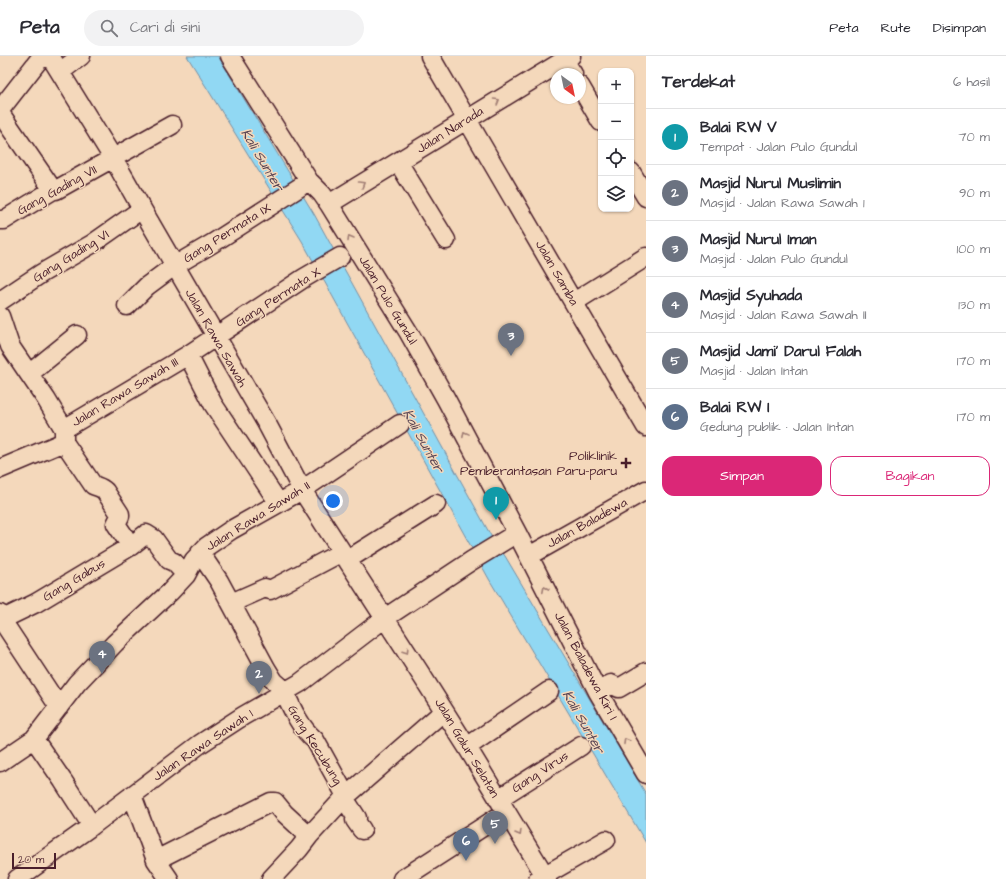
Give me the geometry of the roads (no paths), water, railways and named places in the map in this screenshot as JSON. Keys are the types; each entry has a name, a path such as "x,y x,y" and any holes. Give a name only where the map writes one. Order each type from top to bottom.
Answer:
{"street":[{"path":"42,56 1,114 53,190"},
{"name":"Jalan Rawa Sawah","path":"50,56 113,158 266,424 302,490 385,618"},
{"path":"60,72 81,56"},
{"name":"Jalan Samba","path":"430,56 646,427"},
{"name":"Jalan Pulo Gundul","path":"237,58 309,181 322,194 329,204 409,333 446,399 513,536 528,556"},
{"name":"Jalan Narada","path":"329,204 467,119 569,63"},
{"path":"586,96 598,117"},
{"name":"Gang Gading VII","path":"0,220 4,220 53,190 56,190 172,126"},
{"path":"398,162 446,240"},
{"path":"633,176 646,197"},
{"name":"Gang Permata IX","path":"127,306 147,286 174,266 213,243 300,187"},
{"name":"Gang Gading VI","path":"0,301 42,273 92,244 142,209"},
{"name":"Gang Permata X","path":"216,337 340,257"},
{"path":"574,302 646,257"},
{"path":"0,316 10,346 29,374 93,485 105,491 120,514 116,524 131,546"},
{"path":"29,374 77,335"},
{"name":"Jalan Rawa Sawah III","path":"0,469 64,436 216,337"},
{"path":"188,355 213,404 278,502"},
{"name":"Jalan Rawa Sawah II","path":"0,762 34,739 77,683 115,643 170,592 186,575 200,553 206,547 278,502 302,490 400,424"},
{"name":"Jalan Baladewa","path":"528,556 645,493"},
{"path":"231,603 265,588 270,590 345,556 436,504"},
{"name":"Gang Gabus","path":"1,618 36,603 131,546 146,534 154,539 169,560 174,562 186,575"},
{"name":"Jalan Rawa Sawah 1","path":"17,879 92,826 200,744 243,716 300,683 385,618 471,561 513,536"},
{"name":"Gang Kecubung","path":"200,553 219,581 266,668 274,681 284,691 290,705 309,735 315,740 362,830"},
{"name":"Jalan Baladewa Kiri I","path":"528,556 598,692 644,767"},
{"path":"1,618 6,628 59,707"},
{"name":"Jalan Galur Selatan","path":"385,618 467,747 543,878"},
{"path":"598,692 611,684 619,688 646,672"},
{"path":"467,747 549,691"},
{"path":"271,879 345,797 444,711"},
{"path":"34,739 92,826"},
{"name":"Gang Virus","path":"402,879 581,746"},
{"path":"132,795 156,860 169,879"},
{"path":"156,860 271,802 275,802 284,814 309,836"},
{"path":"543,878 606,840"}],"water":[{"name":"Kali Sunter","path":"187,56 218,56 314,214 496,545 505,556 646,794 646,843 489,579 302,241"}],"place":[{"name":"Masjid Nurul Iman","path":"511,356"},
{"name":"Poliklinik Pemberantasan Paru-paru","path":"626,463"},
{"name":"Balai RW V","path":"496,520"},
{"name":"Masjid Syuhada","path":"102,674"},
{"name":"Masjid Nurul Muslimin","path":"259,694"},
{"name":"Masjid Jami' Darul Falah","path":"495,844"},
{"name":"Balai RW I","path":"466,861"}]}
